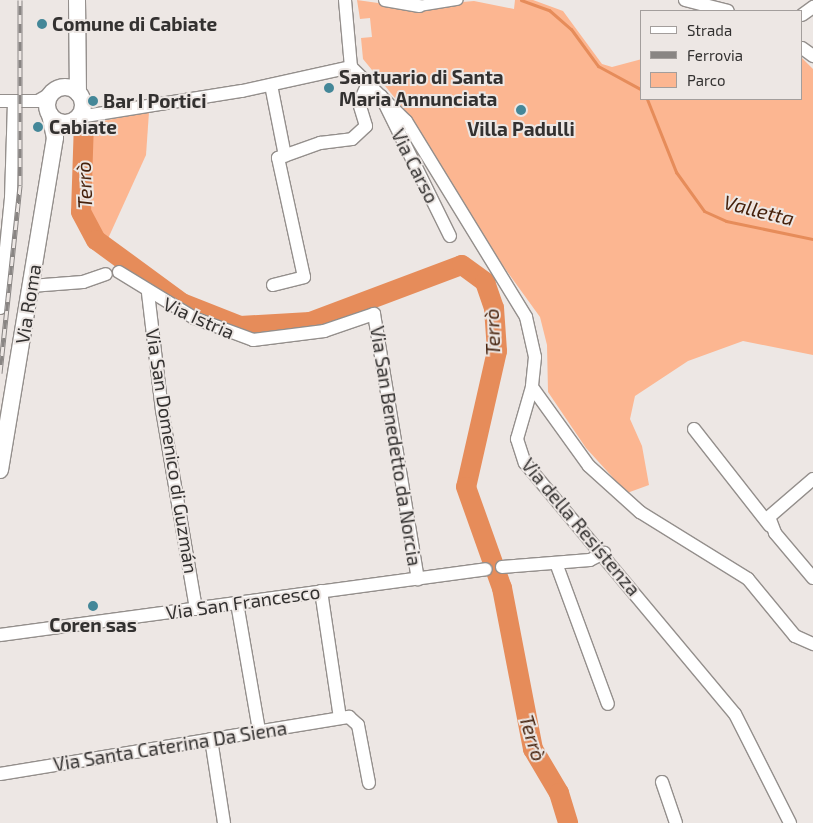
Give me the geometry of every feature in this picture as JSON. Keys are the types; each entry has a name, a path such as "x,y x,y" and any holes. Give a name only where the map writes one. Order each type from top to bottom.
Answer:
{"street":[{"path":"55,138 74,120 83,106 78,92 75,57 76,0"},
{"path":"30,102 49,113 74,120 271,85 351,67 345,0"},
{"path":"385,0 419,6 458,0"},
{"path":"685,0 724,10"},
{"path":"0,101 30,102 55,91 70,76 75,57"},
{"name":"Via della Resistenza","path":"351,67 369,82 406,121 523,312 534,342 532,387 517,434 521,455 604,553 740,721 790,823"},
{"path":"273,284 304,277 283,188 278,158 320,143 352,139 366,126 359,103 369,82"},
{"path":"271,85 285,156"},
{"path":"55,91 78,92"},
{"name":"Via Roma","path":"0,470 55,138 49,113 55,91"},
{"name":"Via Carso","path":"381,96 450,236"},
{"path":"0,308 14,102"},
{"name":"Via Istria","path":"31,286 83,282 113,273 194,318 253,340 310,334 374,314"},
{"name":"Via San Domenico di Guzmán","path":"148,293 162,410 196,609"},
{"name":"Via San Benedetto da Norcia","path":"374,314 418,579"},
{"path":"532,387 589,466 640,512 748,579 795,636 813,644"},
{"path":"694,429 813,578"},
{"path":"770,526 774,511 813,479"},
{"path":"502,567 590,560 604,553"},
{"path":"556,563 608,704"},
{"name":"Via San Francesco","path":"0,635 486,569"},
{"path":"322,592 340,718 352,718 358,725 369,783"},
{"path":"237,603 259,732"},
{"name":"Via Santa Caterina Da Siena","path":"0,774 340,718"},
{"path":"211,739 224,823"},
{"path":"662,782 676,823"}],"green space":[{"path":"357,0 406,7 474,1 514,9 515,0 533,0 563,11 602,64 612,67 640,60 640,100 803,100 803,59 813,69 813,355 743,341 688,361 635,396 630,419 642,446 649,485 627,493 586,448 548,392 547,345 540,317 459,205 408,114 363,59 361,38 372,37 370,18 360,19"},
{"path":"149,112 146,155 106,243 85,206 87,124"}],"waterway":[{"name":"Valletta","path":"521,0 549,10 571,29 598,66 640,89"},
{"name":"Valletta","path":"647,100 676,172 704,211 726,221 813,239"},
{"name":"Terrò","path":"84,122 81,212 96,240 182,303 240,326 310,322 462,265 485,282 494,308 497,351 466,487 502,588 533,749 559,793 568,823"}],"railway":[{"path":"0,373 20,185 20,0"}],"place":[{"name":"Comune di Cabiate","path":"42,24"},
{"name":"Santuario di Santa Maria Annunciata","path":"329,88"},
{"name":"Bar I Portici","path":"93,101"},
{"name":"Villa Padulli","path":"521,110"},
{"name":"Cabiate","path":"38,127"},
{"name":"Coren sas","path":"93,606"}]}
